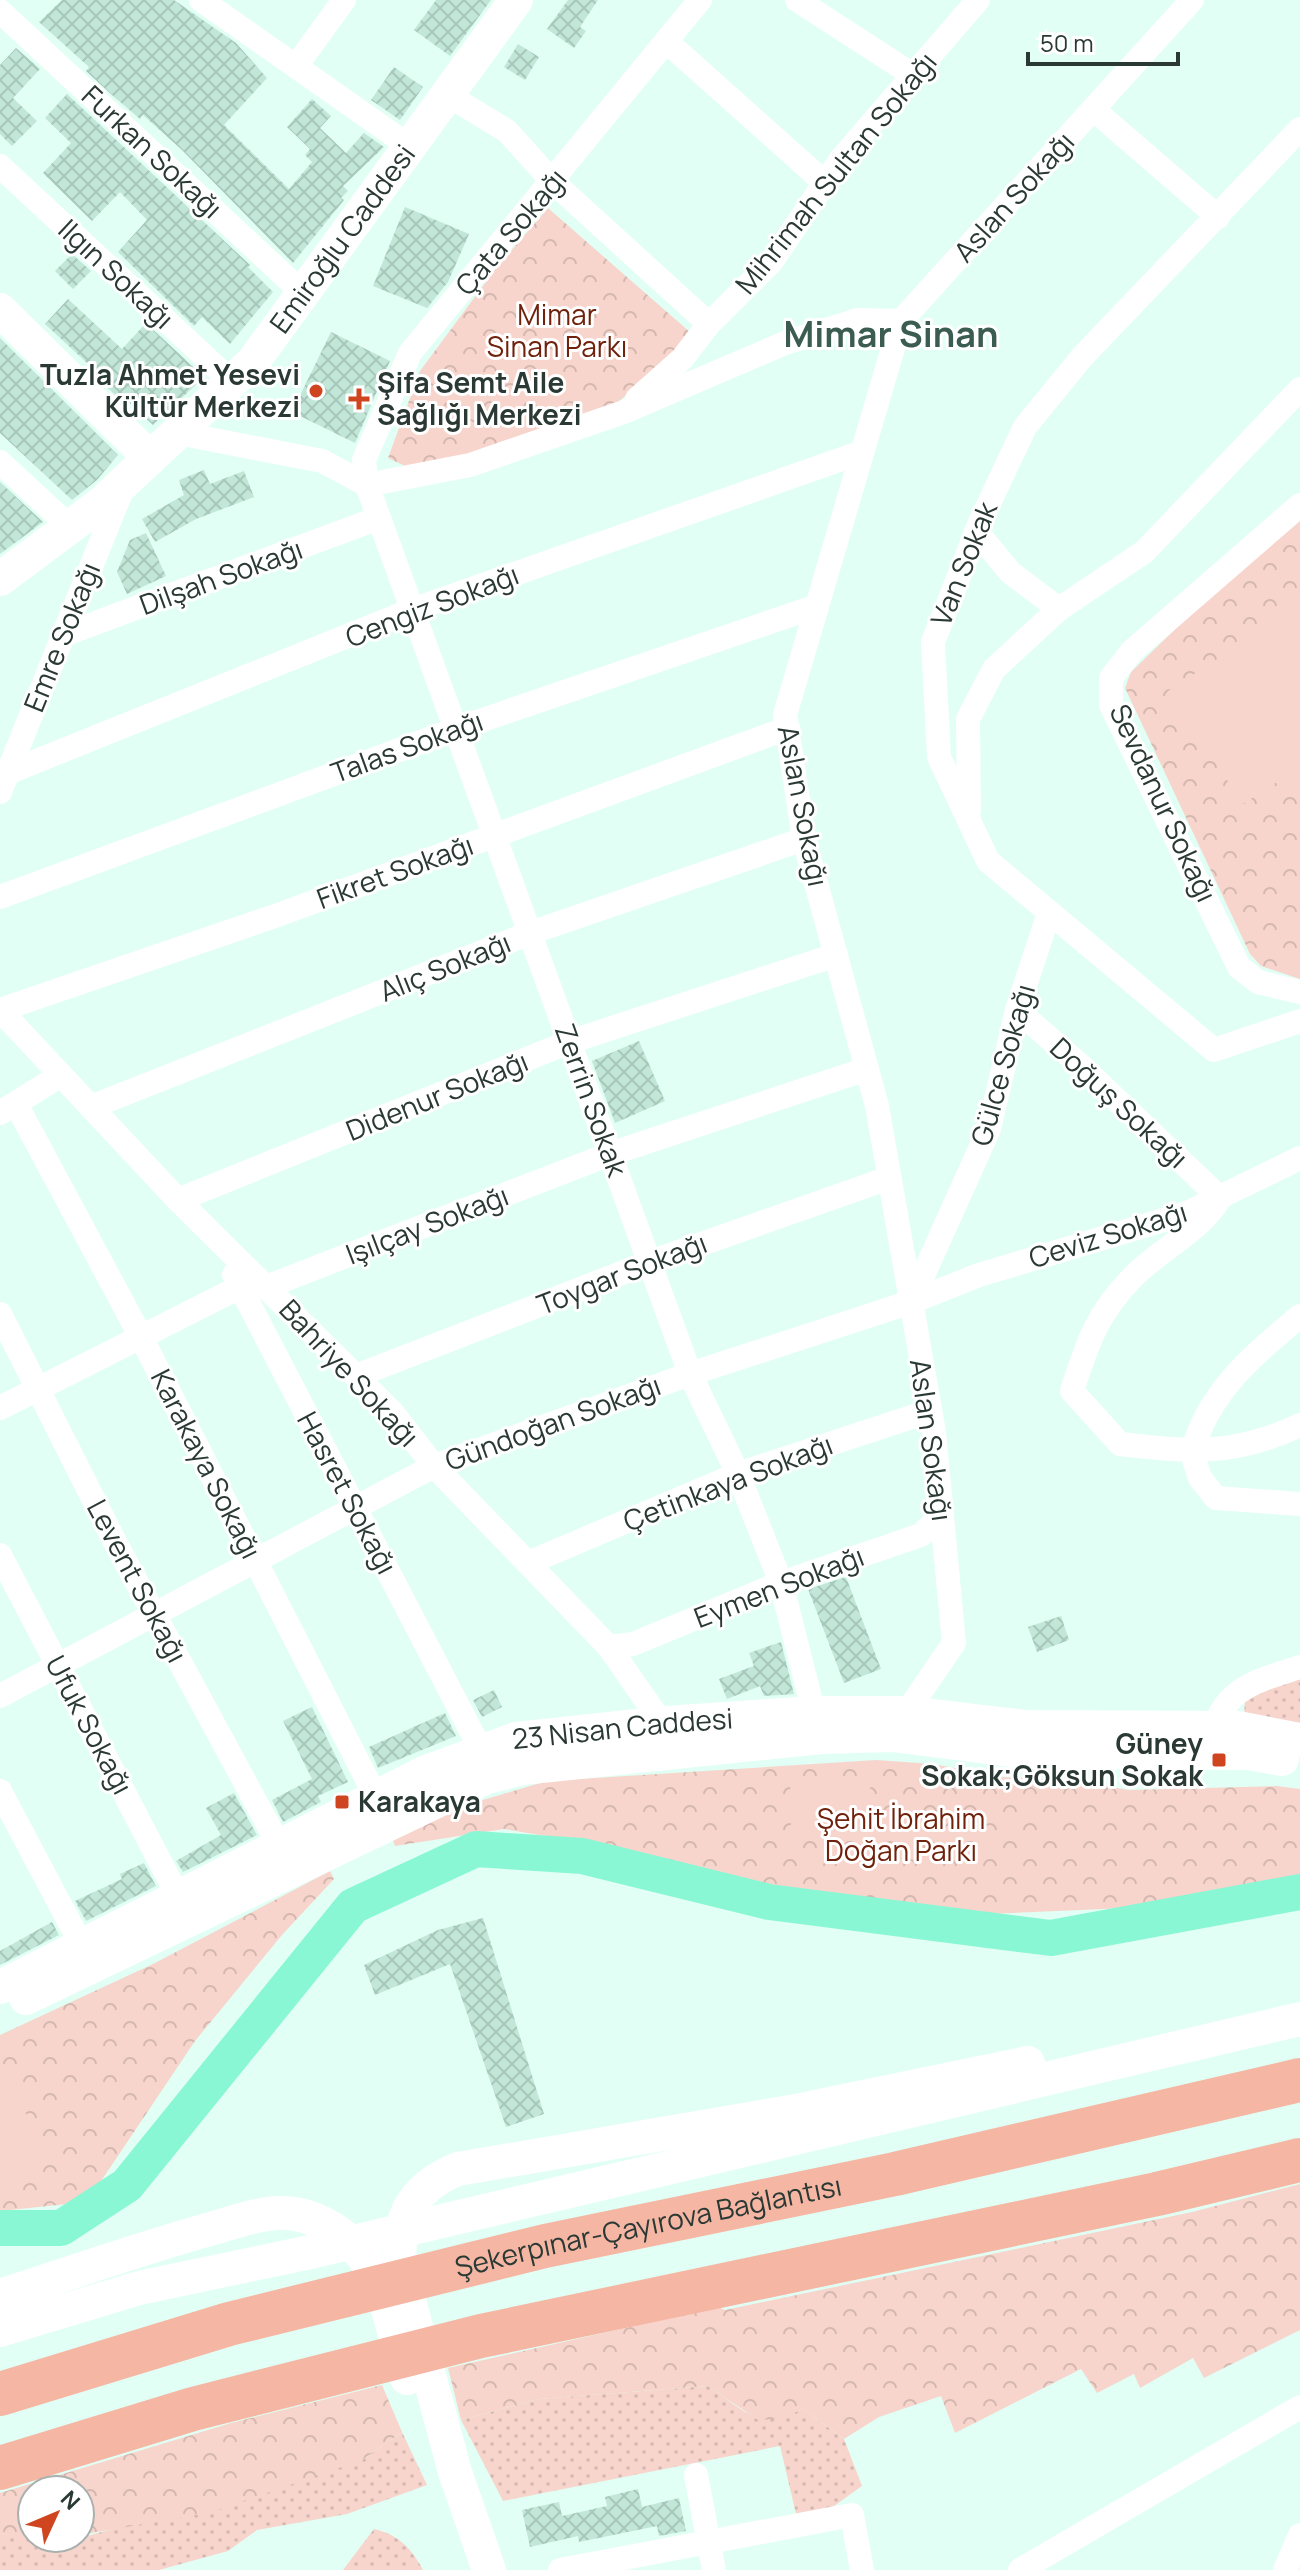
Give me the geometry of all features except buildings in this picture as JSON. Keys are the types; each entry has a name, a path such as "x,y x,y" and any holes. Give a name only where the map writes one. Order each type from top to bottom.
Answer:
{"highway":[{"name":"Şekerpınar-Çayırova Bağlantısı","path":"0,2394 229,2324 545,2246 895,2174 1300,2080"},
{"path":"0,2468 193,2409 481,2336 1142,2198 1300,2160"}],"street":[{"path":"201,0 412,148"},
{"path":"296,66 344,0"},
{"name":"Emiroğlu Caddesi","path":"0,579 124,483 253,362 412,148 446,94 516,0"},
{"name":"Çata Sokağı","path":"367,485 364,460 410,353 700,0"},
{"path":"797,0 913,75"},
{"name":"Mihrimah Sultan Sokağı","path":"624,412 682,359 709,324 772,261 841,159 978,0"},
{"name":"Aslan Sokağı","path":"906,1713 954,1643 930,1411 867,1069 804,839 785,715 901,321 1192,0"},
{"name":"Furkan Sokağı","path":"0,11 304,294"},
{"path":"666,41 825,183"},
{"path":"446,94 507,131 553,182 709,324"},
{"path":"1094,110 1218,217"},
{"name":"Van Sokak","path":"1300,129 1082,357 1025,427 976,531 933,642 939,757 988,861 1214,1050 1300,1021"},
{"name":"Ilgın Sokağı","path":"0,166 232,382"},
{"path":"0,310 150,458"},
{"path":"178,433 322,461 367,485 470,465 624,412 785,343 858,320 901,321"},
{"path":"969,821 968,719 994,669 1059,609 1144,552 1300,389"},
{"name":"Cengiz Sokağı","path":"4,783 412,610 862,452"},
{"path":"0,462 70,527"},
{"name":"Emre Sokağı","path":"4,783 124,483"},
{"name":"Zerrin Sokak","path":"367,485 690,1374 738,1474 781,1583 814,1713"},
{"name":"Sevdanur Sokağı","path":"1300,505 1132,651 1111,678 1111,705 1239,967 1258,982 1300,992"},
{"name":"Dilşah Sokağı","path":"63,635 379,518"},
{"path":"976,531 1011,573 1059,609"},
{"name":"Talas Sokağı","path":"0,897 456,729 817,606"},
{"name":"Fikret Sokağı","path":"0,1010 494,836 788,728"},
{"name":"Alıç Sokağı","path":"91,1107 530,933 804,839"},
{"name":"Gülce Sokağı","path":"911,1302 989,1129 1017,1010 1049,913"},
{"name":"Didenur Sokağı","path":"178,1200 569,1042 836,955"},
{"name":"Bahriye Sokağı","path":"0,1010 178,1200 391,1411 434,1466 609,1647 671,1738"},
{"name":"Doğuş Sokağı","path":"1017,1010 1103,1086 1220,1198"},
{"name":"Işılçay Sokağı","path":"0,1408 240,1287 266,1287 610,1154 867,1069"},
{"path":"8,1108 61,1075"},
{"name":"Karakaya Sokağı","path":"8,1108 141,1337 255,1561 387,1808"},
{"name":"Ceviz Sokağı","path":"911,1302 979,1275 1187,1213 1300,1158"},
{"name":"Toygar Sokağı","path":"356,1376 650,1262 889,1178"},
{"path":"1220,1198 1208,1217 1133,1277 1091,1330 1072,1391 1120,1444 1192,1453 1263,1442 1300,1425"},
{"name":"Hasret Sokağı","path":"212,1234 482,1752"},
{"name":"Gündoğan Sokağı","path":"0,1696 434,1466 690,1374 911,1302"},
{"name":"Levent Sokağı","path":"0,1314 154,1614 279,1845"},
{"path":"1300,1316 1244,1363 1200,1422 1192,1453 1200,1478 1216,1498 1300,1504"},
{"name":"Çetinkaya Sokağı","path":"528,1563 738,1474 930,1411"},
{"name":"Eymen Sokağı","path":"609,1647 633,1644 781,1583 921,1535 942,1515"},
{"name":"Ufuk Sokağı","path":"0,1555 178,1896"},
{"path":"1211,1740 1240,1687 1300,1667"},
{"name":"23 Nisan Caddesi","path":"0,1987 279,1845 387,1808 522,1768 814,1713 906,1713 1025,1727 1211,1740 1249,1753 1300,1762"},
{"name":"23 Nisan Caddesi","path":"0,2009 387,1808 424,1773 516,1739 892,1735 1026,1752 1211,1740 1238,1728 1300,1740"},
{"path":"0,1791 81,1944"},
{"path":"467,2570 401,2271 399,2238 421,2190 436,2178 458,2169 796,2111 940,2079 1300,2016"},
{"path":"0,2330 139,2288 315,2251 1300,2016"},
{"path":"0,2296 158,2243 259,2216 283,2213 326,2225 358,2249 378,2282 446,2477 489,2570"},
{"path":"1020,2570 1300,2407"},
{"path":"696,2475 714,2570"},
{"path":"560,2570 852,2515 862,2570"},
{"path":"1285,2570 1300,2535"}],"green space":[{"name":"Mimar Sinan Parkı","path":"548,208 691,333 673,356 618,402 458,460 405,466 388,458 420,371 497,267"},
{"path":"1300,516 1300,979 1261,966 1250,954 1125,688 1131,672 1256,551"},
{"path":"1300,605 1300,767 1243,804 1168,691"},
{"path":"1300,1679 1300,1725 1244,1717 1245,1698 1266,1685"},
{"name":"Şehit İbrahim Doğan Parkı","path":"876,1760 933,1764 1003,1777 1075,1780 1129,1790 1277,1786 1300,1789 1300,1881 1174,1906 986,1914 833,1905 679,1874 576,1841 504,1829 395,1846 392,1838 459,1807 547,1781"},
{"path":"870,1779 871,1829 791,1830 790,1780"},
{"path":"330,1871 334,1879 282,1935 195,2041 87,2202 0,2211 0,2035 153,1964"},
{"path":"0,2058 47,2159 0,2181"},
{"path":"1300,2184 1300,2330 1204,2378 1193,2358 1140,2388 1134,2374 1097,2393 1081,2369 955,2433 941,2396 879,2417 844,2439 803,2409 780,2419 758,2420 708,2386 538,2399 461,2420 448,2368 718,2307 725,2310 1192,2212"},
{"path":"382,2385 402,2432 362,2460 212,2512 96,2532 96,2474 63,2474 231,2423"},
{"path":"708,2386 752,2416 773,2418 803,2409 844,2439 862,2486 834,2506 797,2518 780,2446 503,2501 461,2420 538,2399"},
{"path":"402,2432 427,2485 347,2514 257,2530 228,2551 159,2570 0,2570 0,2534 16,2535 16,2554 96,2554 96,2534 362,2460"},
{"path":"16,2488 16,2536 0,2534 0,2493"},
{"path":"374,2529 403,2544 423,2570 343,2570"}],"waterway":[{"path":"0,2228 61,2228 127,2185 353,1906 476,1849 582,1856 769,1902 1051,1938 1300,1892"}],"place":[{"name":"Tuzla Ahmet Yesevi Kültür Merkezi","path":"316,391"},
{"name":"Şifa Semt Aile Sağlığı Merkezi","path":"359,399"},
{"name":"Güney Sokak;Göksun Sokak","path":"1219,1760"},
{"name":"Karakaya","path":"342,1802"}],"district":[{"name":"Mimar Sinan","path":"891,334"}]}
